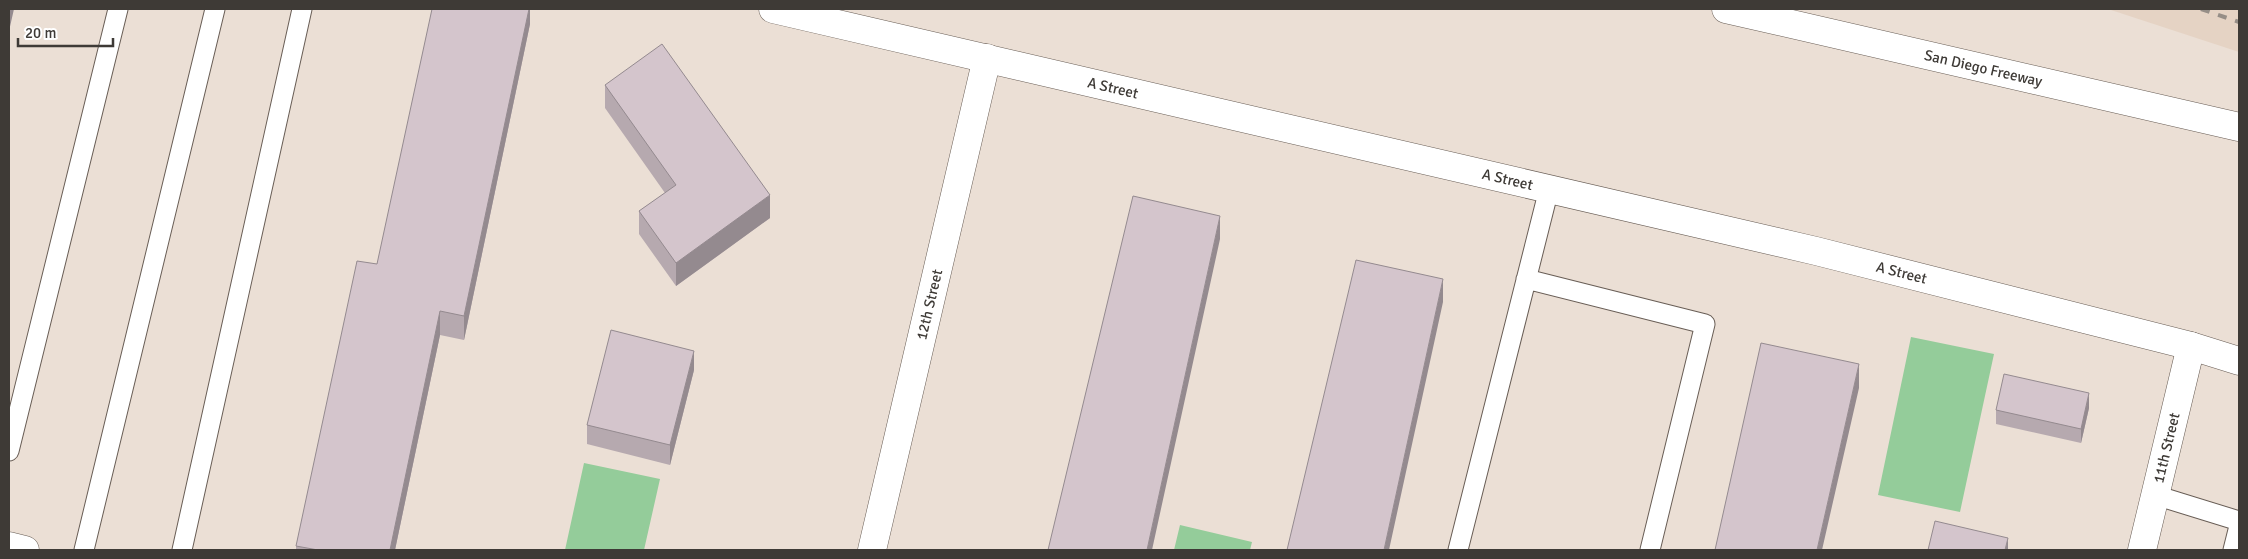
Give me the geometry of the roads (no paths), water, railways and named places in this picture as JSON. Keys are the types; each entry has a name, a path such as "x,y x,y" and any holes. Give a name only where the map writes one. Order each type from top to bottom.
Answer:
{"main road":[{"name":"A Street","path":"773,9 1816,251 2191,346 2239,361"},
{"name":"San Diego Freeway","path":"1726,9 2239,127"},
{"name":"12th Street","path":"872,550 987,58"},
{"name":"11th Street","path":"2142,550 2191,346"},
{"path":"9,546 25,550"}],"lane":[{"path":"9,451 118,9"},
{"path":"84,550 214,9"},
{"path":"182,550 302,9"},
{"path":"1458,550 1549,189"},
{"path":"1526,279 1705,324 1650,550"},
{"path":"2155,495 2239,521"},
{"path":"2233,550 2239,526"}],"railway":[{"path":"2201,9 2239,22"}]}
